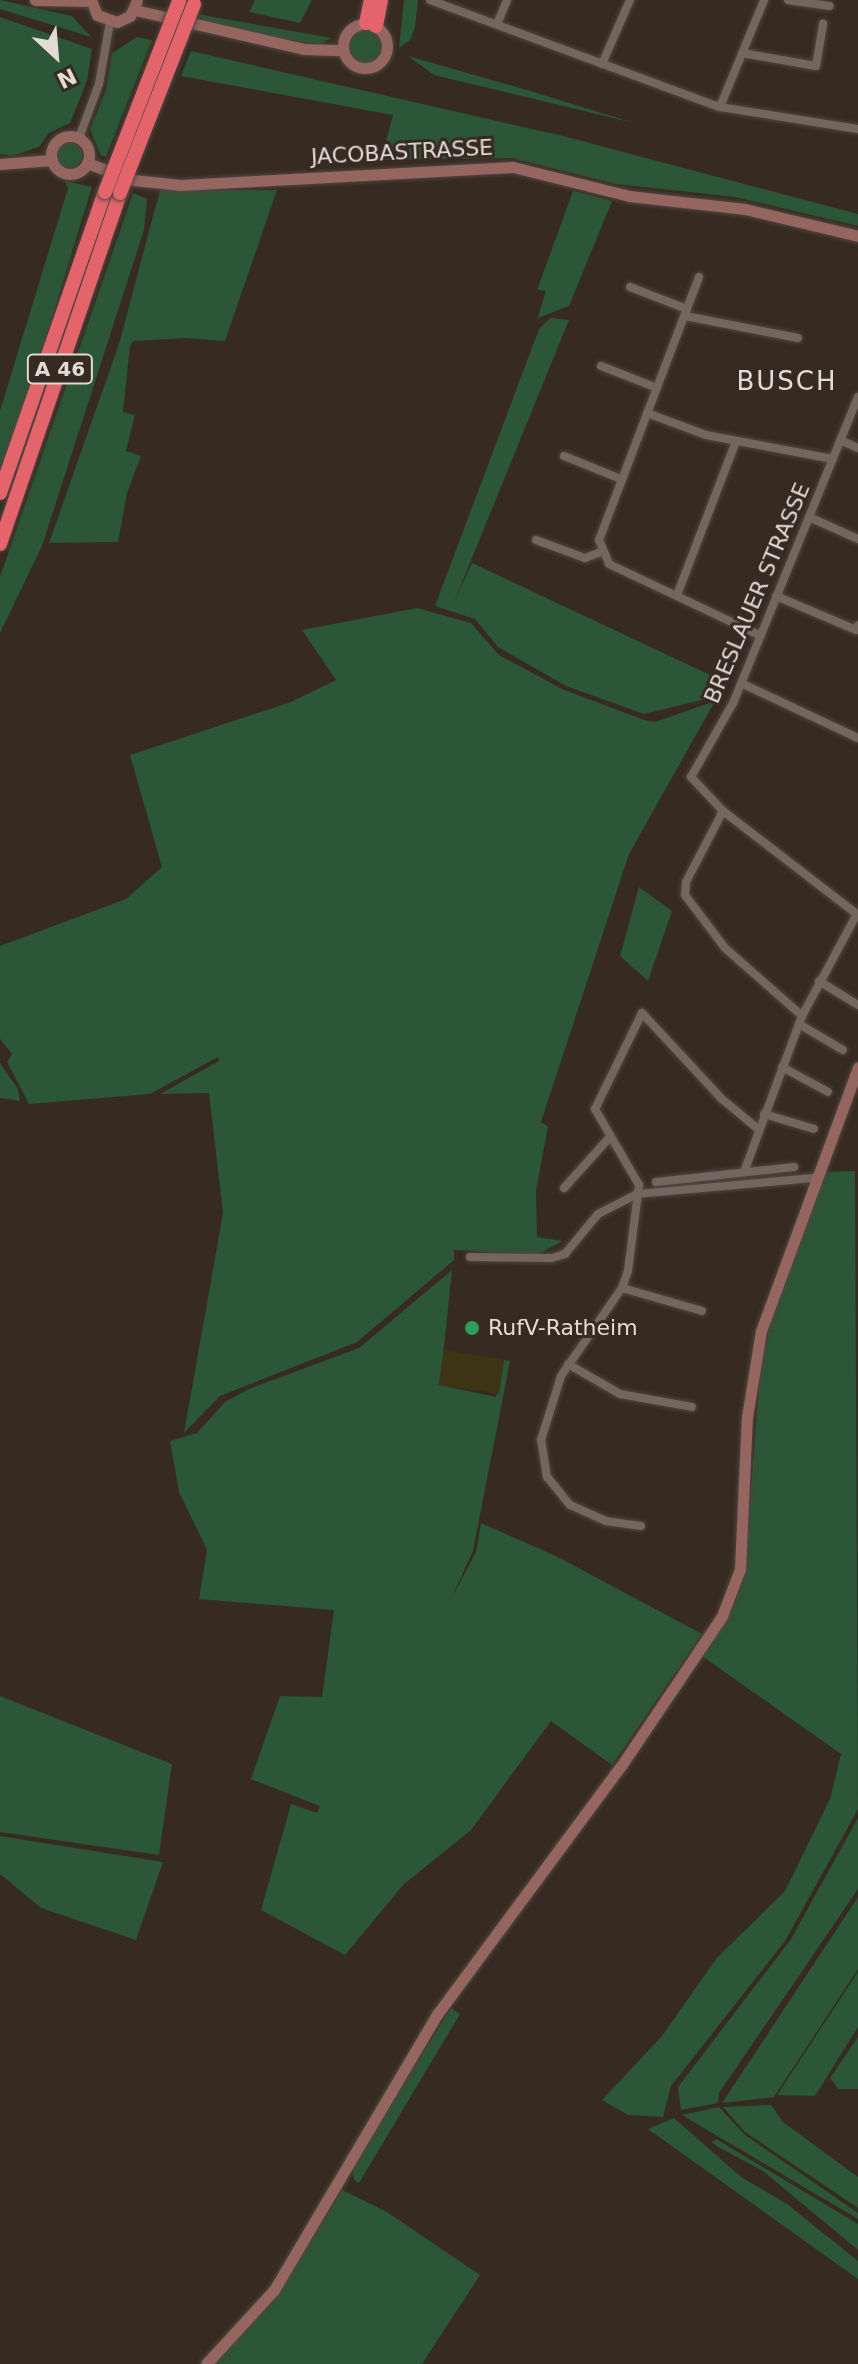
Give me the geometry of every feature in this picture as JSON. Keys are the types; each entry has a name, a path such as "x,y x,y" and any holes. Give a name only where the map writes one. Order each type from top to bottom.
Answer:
{"highway":[{"path":"371,0 371,25"},
{"path":"371,25 381,0"},
{"name":"A 46","path":"0,493 112,192 189,1"},
{"name":"A 46","path":"0,544 112,192"}],"main road":[{"path":"35,0 91,1 97,15 110,22 124,20 136,5 304,49 342,50 355,66 375,66 387,48 371,25 351,28 342,50"},
{"path":"0,164 52,160 66,173 87,163 88,149 79,138 60,139 52,160"},
{"name":"JACOBASTRASSE","path":"87,163 133,180 181,185 513,167 629,196 745,209 858,236"},
{"path":"206,2364 274,2290 438,2013 621,1766 722,1616 741,1561 747,1417 761,1331 814,1178 858,1067"}],"street":[{"path":"430,0 720,107 858,129"},
{"path":"497,24 507,0"},
{"path":"602,64 630,0"},
{"path":"720,107 764,0"},
{"path":"788,0 830,6"},
{"path":"79,138 99,84 110,22"},
{"path":"742,53 816,66 823,24"},
{"path":"699,277 599,540 601,552 609,564 761,636"},
{"path":"630,287 686,312 798,338"},
{"path":"601,366 657,388"},
{"name":"BRESLAUER STRASSE","path":"857,914 723,811 691,777 741,683 858,397"},
{"path":"647,413 736,441 833,459"},
{"path":"840,440 858,448"},
{"path":"677,595 736,441"},
{"path":"564,456 621,479"},
{"path":"809,517 858,539"},
{"path":"536,540 585,558 601,552"},
{"path":"776,596 856,630 858,625"},
{"path":"741,683 858,738"},
{"path":"723,811 686,882 685,895 725,948 801,1020 843,1050"},
{"path":"744,1172 801,1020 857,914"},
{"path":"819,981 858,1005"},
{"path":"641,1526 583,1513 547,1477 541,1440 544,1419 568,1364 622,1288 633,1249 639,1185 609,1138 595,1109 642,1013 722,1099 758,1129"},
{"path":"782,1067 828,1092"},
{"path":"764,1114 814,1129"},
{"path":"564,1188 609,1138"},
{"path":"656,1182 794,1167"},
{"path":"470,1257 541,1259 565,1254 598,1214 637,1194 814,1178"},
{"path":"622,1288 702,1311"},
{"path":"568,1364 620,1394 692,1407"}],"green space":[{"path":"0,0 72,16 91,37 0,9"},
{"path":"255,0 312,0 300,23 249,12"},
{"path":"404,0 418,0 411,39 399,48"},
{"path":"197,14 332,38 319,44 274,38 203,22"},
{"path":"0,17 92,49 87,81 70,123 49,133 39,147 12,156 0,154"},
{"path":"366,29 378,34 383,46 378,58 366,63 354,58 349,46 354,34"},
{"path":"137,37 152,40 106,157 101,156 90,129 106,90 112,53"},
{"path":"191,51 563,136 858,214 858,226 735,197 616,184 512,158 381,160 393,115 181,76"},
{"path":"408,56 527,90 634,123 434,75"},
{"path":"69,142 78,146 82,155 78,164 69,168 60,164 56,155 60,146"},
{"path":"65,181 92,187 0,487 0,411 68,188"},
{"path":"160,190 277,190 225,341 186,338 133,341 130,346 123,412 135,415 126,451 141,456 127,493 118,542 49,543 119,344"},
{"path":"573,191 612,201 569,306 538,318 535,326 546,291 537,290"},
{"path":"133,193 147,199 144,230 42,546 0,633 0,577"},
{"path":"550,318 569,320 454,602 472,563 725,682 718,696 644,714 566,686 498,647 475,619 435,606 539,329"},
{"path":"417,608 471,623 499,655 562,689 644,720 655,722 715,701 629,854 541,1122 548,1126 536,1191 537,1237 563,1241 538,1254 454,1250 454,1260 357,1342 220,1396 184,1433 223,1213 209,1093 160,1094 219,1061 218,1057 150,1094 29,1104 7,1062 12,1054 0,1039 0,946 126,899 162,867 130,755 291,702 336,680 302,630"},
{"path":"639,887 672,911 648,981 620,956"},
{"path":"0,1063 18,1089 20,1101 0,1098"},
{"path":"855,1171 858,1809 785,1941 671,2086 663,2117 628,2115 602,2100 662,2036 716,1959 785,1891 830,1799 841,1754 702,1656 731,1612 744,1578 761,1362 777,1297 821,1172"},
{"path":"452,1270 440,1385 496,1397 504,1360 510,1361 473,1551 450,1601 476,1552 481,1523 556,1556 702,1634 612,1765 551,1721 471,1830 403,1885 345,1955 261,1910 291,1804 317,1813 320,1806 251,1779 280,1696 322,1697 334,1610 199,1599 207,1550 179,1492 170,1441 197,1433 225,1402 251,1388 359,1348"},
{"path":"0,1696 172,1764 159,1855 0,1832"},
{"path":"858,1818 858,1889 719,2093 718,2103 681,2110 678,2087 791,1939"},
{"path":"0,1836 163,1862 136,1940 41,1908 0,1874"},
{"path":"858,1897 858,1969 774,2097 722,2103"},
{"path":"858,1972 858,2027 815,2096 777,2095"},
{"path":"451,2008 460,2014 359,2183 354,2180 352,2167"},
{"path":"858,2037 858,2089 838,2089 830,2078"},
{"path":"771,2105 783,2122 858,2177 858,2208 745,2132 723,2107"},
{"path":"719,2107 745,2135 858,2213 858,2219 682,2115"},
{"path":"674,2118 741,2177 787,2204 858,2261 858,2279 648,2129"},
{"path":"716,2139 858,2224 858,2250 763,2171 718,2147 712,2142"},
{"path":"342,2190 387,2212 480,2275 422,2364 214,2364 286,2282"}],"sand":[{"path":"444,1350 504,1360 499,1394 439,1385"}],"place":[{"name":"RufV-Ratheim","path":"472,1328"}],"district":[{"name":"BUSCH","path":"787,382"}]}
